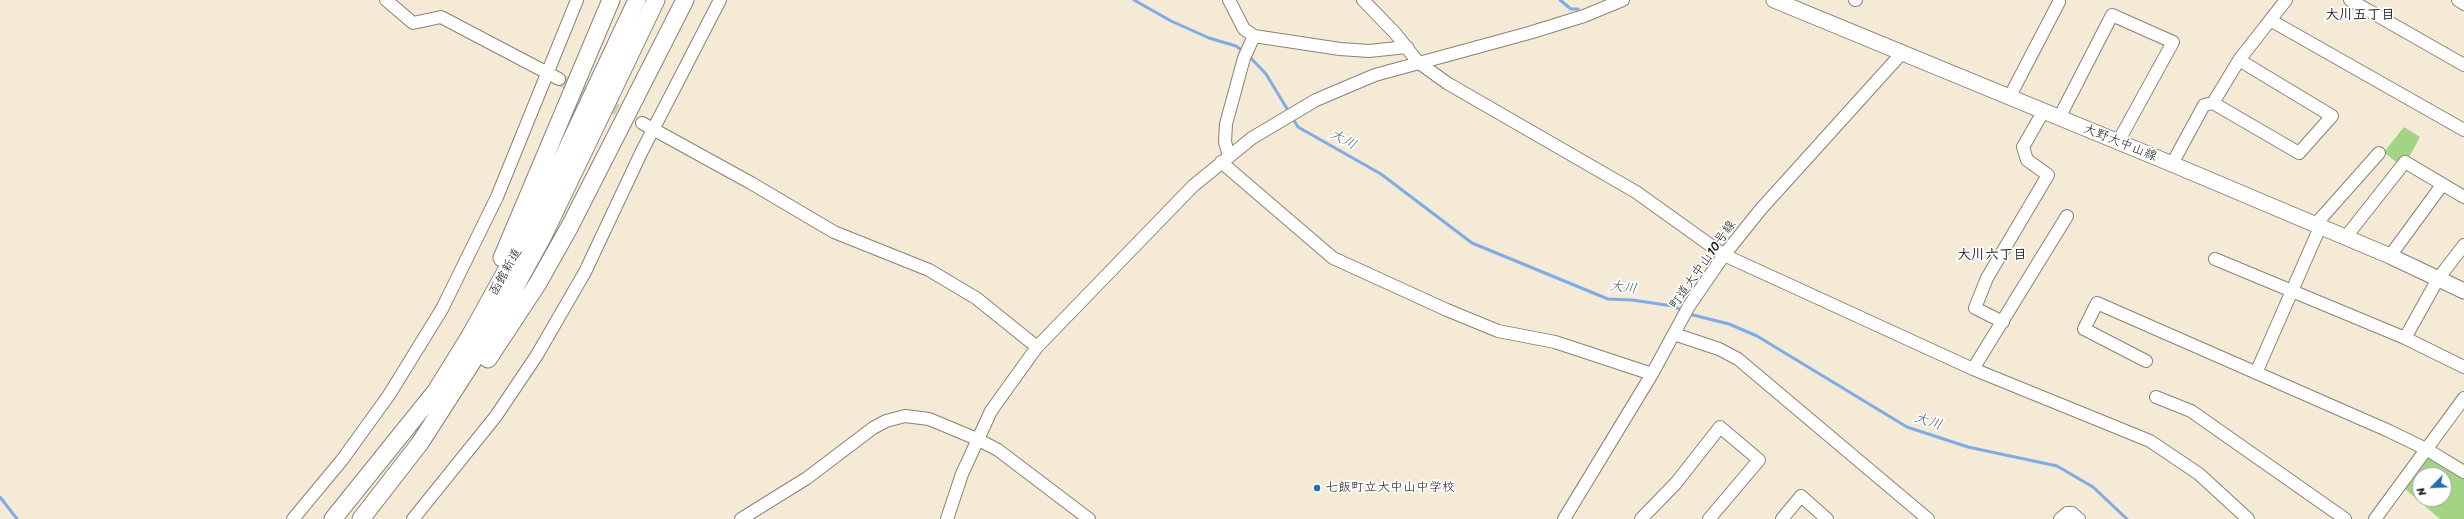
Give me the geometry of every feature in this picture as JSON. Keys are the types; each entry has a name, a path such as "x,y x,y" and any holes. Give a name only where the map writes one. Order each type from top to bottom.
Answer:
{"highway":[{"path":"436,391 507,248 611,0"},
{"name":"函館新道","path":"333,519 436,391 470,336 529,230 637,0"},
{"name":"函館新道","path":"361,519 378,500 420,443 484,346 542,238 656,0"},
{"path":"378,500 424,445 468,388 538,283 641,90 685,0"}],"main road":[{"name":"大野大中山線","path":"1774,0 2172,164 2390,256 2464,291"}],"street":[{"path":"386,0 413,22 441,17 559,79"},
{"path":"293,519 342,460 389,395 442,309 497,197 577,0"},
{"path":"413,519 496,416 537,355 585,272 654,129 720,0"},
{"path":"1229,0 1244,29 1254,36 1340,49 1369,51 1407,47"},
{"path":"1363,0 1407,47 1418,62 1447,83 1636,192 1724,255 1973,370 2150,442 2200,474 2248,519"},
{"path":"947,519 962,474 991,411 1037,347 1193,186 1225,159 1279,120 1340,88 1418,62 1529,33 1584,16 1623,0"},
{"path":"2213,103 2239,60 2286,0"},
{"path":"2350,0 2464,65"},
{"path":"2458,0 2464,4"},
{"path":"2009,98 2059,2"},
{"path":"2059,118 2112,15 2173,42 2118,142"},
{"path":"2270,20 2464,130"},
{"path":"1254,36 1244,58 1226,124 1225,159 1333,258 1446,310 1498,331 1555,342 1652,374"},
{"name":"町道大中山10号線","path":"1564,519 1652,374 1690,306 1724,255 1761,209 1902,53"},
{"path":"2172,164 2204,105 2213,103 2299,153 2332,116 2239,60"},
{"path":"2003,322 1975,308 1987,278 2048,176 2027,160 2023,147 2043,112"},
{"path":"642,123 834,232 929,270 976,298 1037,347"},
{"path":"2256,373 2292,291 2317,226 2380,153"},
{"path":"2345,238 2405,162 2464,197"},
{"path":"2390,256 2442,185"},
{"path":"1973,370 2067,216"},
{"path":"2405,338 2438,279 2464,245"},
{"path":"2215,259 2405,338 2464,367"},
{"path":"2146,361 2084,329 2097,304 2426,449 2464,472"},
{"path":"1676,330 1738,359 1928,519"},
{"path":"2156,396 2191,411 2345,519"},
{"path":"2375,519 2464,398"},
{"path":"741,519 807,478 886,421 905,416 929,419 977,439 998,450 1090,519"},
{"path":"1641,519 1676,483 1720,427 1759,460 1709,519"},
{"path":"1782,519 1800,496 1827,519"},
{"path":"2060,519 2067,513 2072,513 2079,519"}],"green space":[{"path":"2404,127 2420,137 2408,159 2403,155 2397,163 2384,152"},
{"path":"2429,458 2444,467 2418,467 2424,459"},
{"path":"2452,472 2464,479 2464,519 2440,519 2426,507 2452,507"},
{"path":"2412,476 2412,495 2404,488"}],"waterway":[{"name":"大川","path":"1134,0 1171,21 1209,38 1236,46 1244,52"},
{"path":"1560,0 1571,9 1578,9"},
{"name":"大川","path":"1248,55 1266,74 1289,112"},
{"name":"大川","path":"1292,117 1298,127 1381,174 1472,243 1608,299 1632,300 1673,306 1684,311"},
{"name":"大川","path":"1689,314 1729,324 1757,336 1907,427 1968,447 2057,466 2093,487 2127,519"},
{"path":"0,497 17,519"}],"tunnel":[{"path":"559,79 642,123"}],"place":[{"name":"七飯町立大中山中学校","path":"1317,488"}],"district":[{"name":"大川五丁目","path":"2360,15"},
{"name":"大川六丁目","path":"1992,255"}]}
